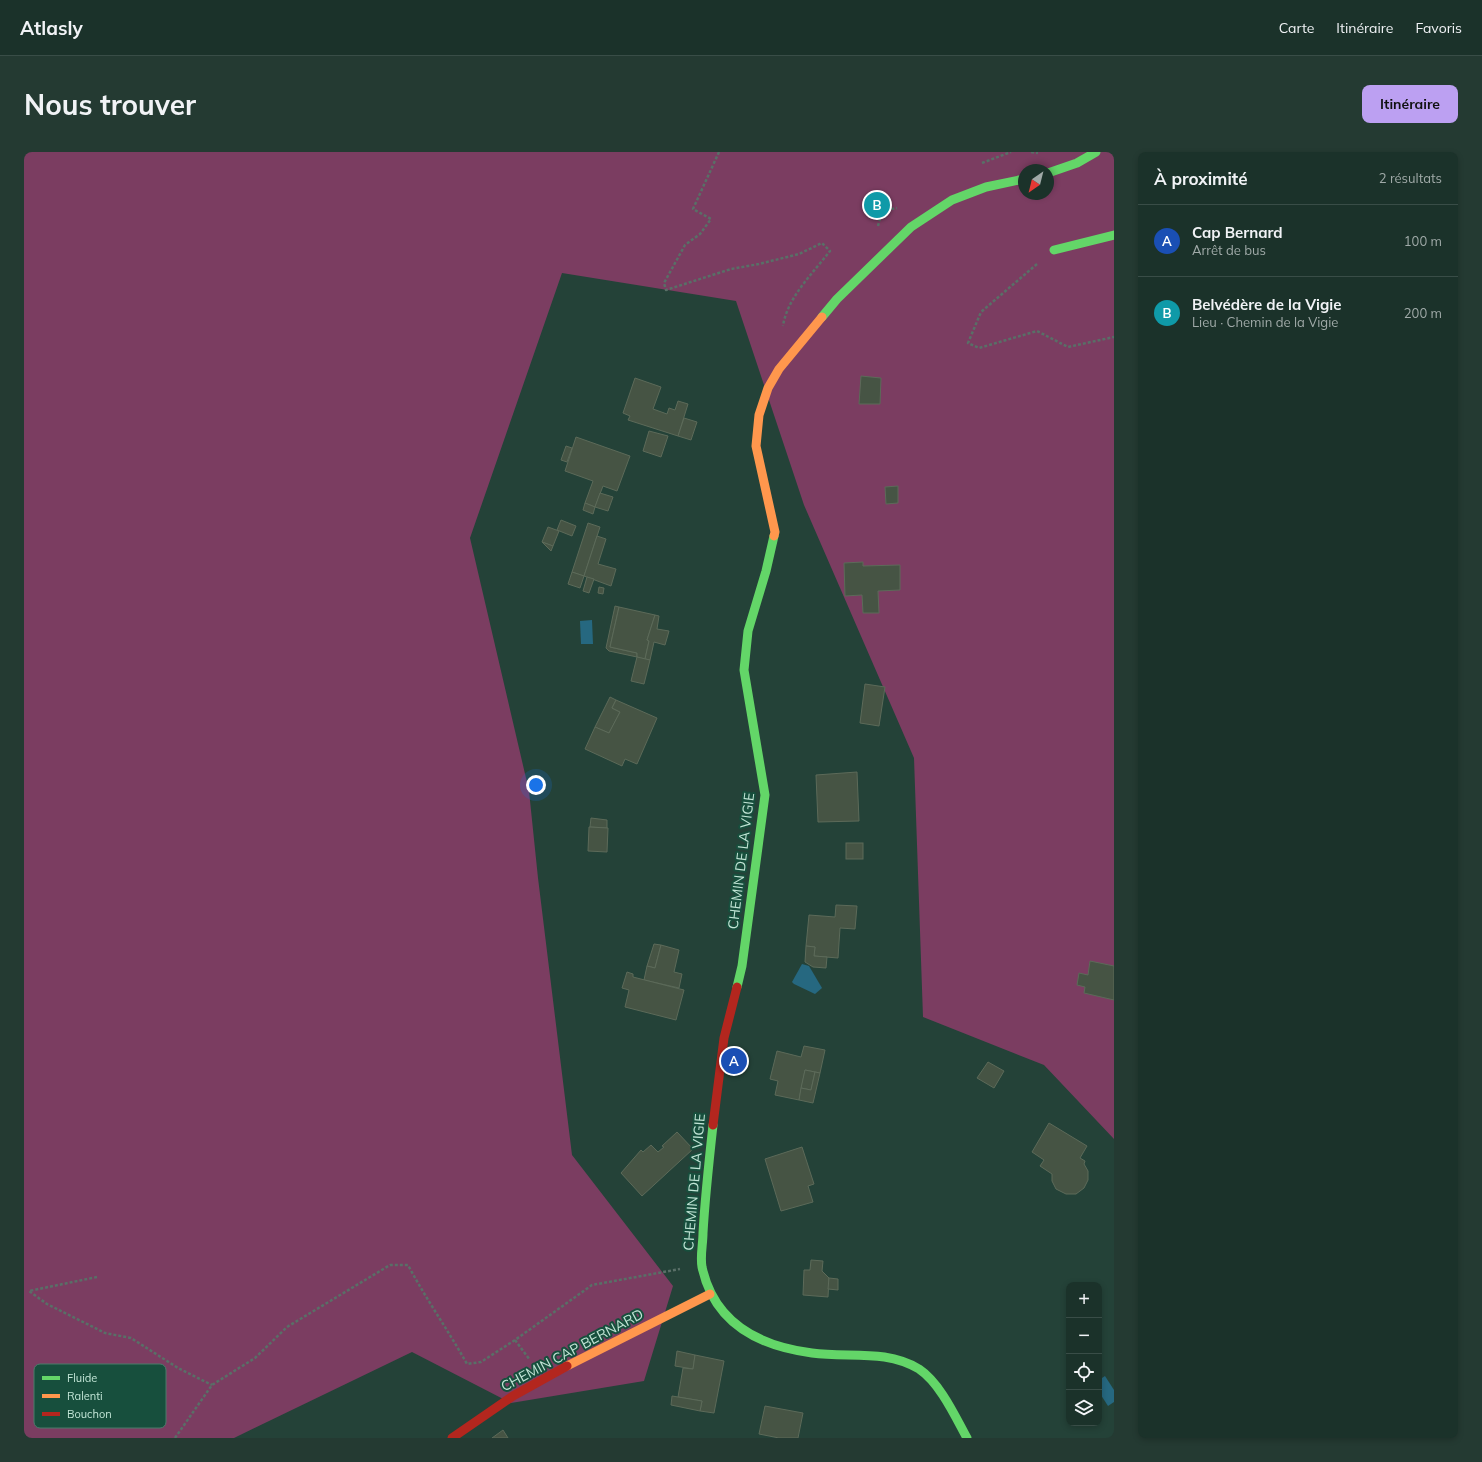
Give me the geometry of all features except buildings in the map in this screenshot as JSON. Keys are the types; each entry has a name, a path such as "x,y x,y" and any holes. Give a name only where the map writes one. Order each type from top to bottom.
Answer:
{"street":[{"path":"1054,171 1077,163 1096,152"},
{"name":"CHEMIN DE LA VIGIE","path":"967,1438 946,1400 932,1382 920,1370 902,1360 877,1356 813,1353 782,1347 746,1332 728,1319 710,1294 702,1265 704,1214 716,1091 724,1038 742,966 765,795 744,670 748,631 766,572 775,532 756,446 759,415 768,388 779,368 796,346 837,299 911,226 952,200 986,186 1018,180"},
{"path":"1054,250 1114,236"},
{"name":"CHEMIN CAP BERNARD","path":"452,1438 483,1414 544,1377 710,1294"}],"path":[{"path":"719,152 693,209 711,219 700,234 685,245 664,283 666,290 700,277 799,254 822,243 830,251 800,290 785,314 783,329 796,346"},
{"path":"1054,250 981,312 968,343 979,348 1037,331 1068,347 1114,337"},
{"path":"175,1438 212,1385 255,1358 287,1327 390,1265 408,1265 420,1288 446,1326 467,1364 481,1362 515,1340 592,1285 702,1265"},
{"path":"97,1277 29,1292 47,1304 105,1333 131,1338 178,1368 212,1385"}],"shaded area":[{"path":"24,152 1114,152 1114,1139 1044,1065 923,1017 914,758 804,505 736,301 562,273 470,538 529,791 538,878 572,1155 673,1286 644,1381 511,1403 412,1352 234,1438 24,1438"}],"water":[{"path":"592,620 593,644 581,644 580,621"},
{"path":"802,964 809,966 822,988 815,994 792,982"},
{"path":"1105,1376 1114,1390 1114,1402 1108,1406 1102,1397 1102,1378"}],"traffic: fast":[{"path":"1054,171 1077,163 1096,152"},
{"path":"822,317 837,299 911,227 952,200 986,187 1018,180"},
{"path":"1054,250 1114,235"},
{"path":"737,987 742,966 765,795 744,670 748,631 766,571 774,536"},
{"path":"713,1125 701,1263 708,1286 717,1303 728,1317 741,1328 757,1337 792,1350 826,1354 880,1356 894,1359 919,1369 927,1375 940,1391 967,1438"}],"traffic: slow":[{"path":"774,536 775,532 756,446 759,415 768,388 779,369 822,317"},
{"path":"567,1366 710,1294"}],"traffic: jam":[{"path":"713,1125 724,1038 737,987"},
{"path":"452,1438 513,1396 567,1366"}],"place":[{"name":"Belvédère de la Vigie","path":"877,205"},
{"name":"Cap Bernard","path":"734,1061"}]}
